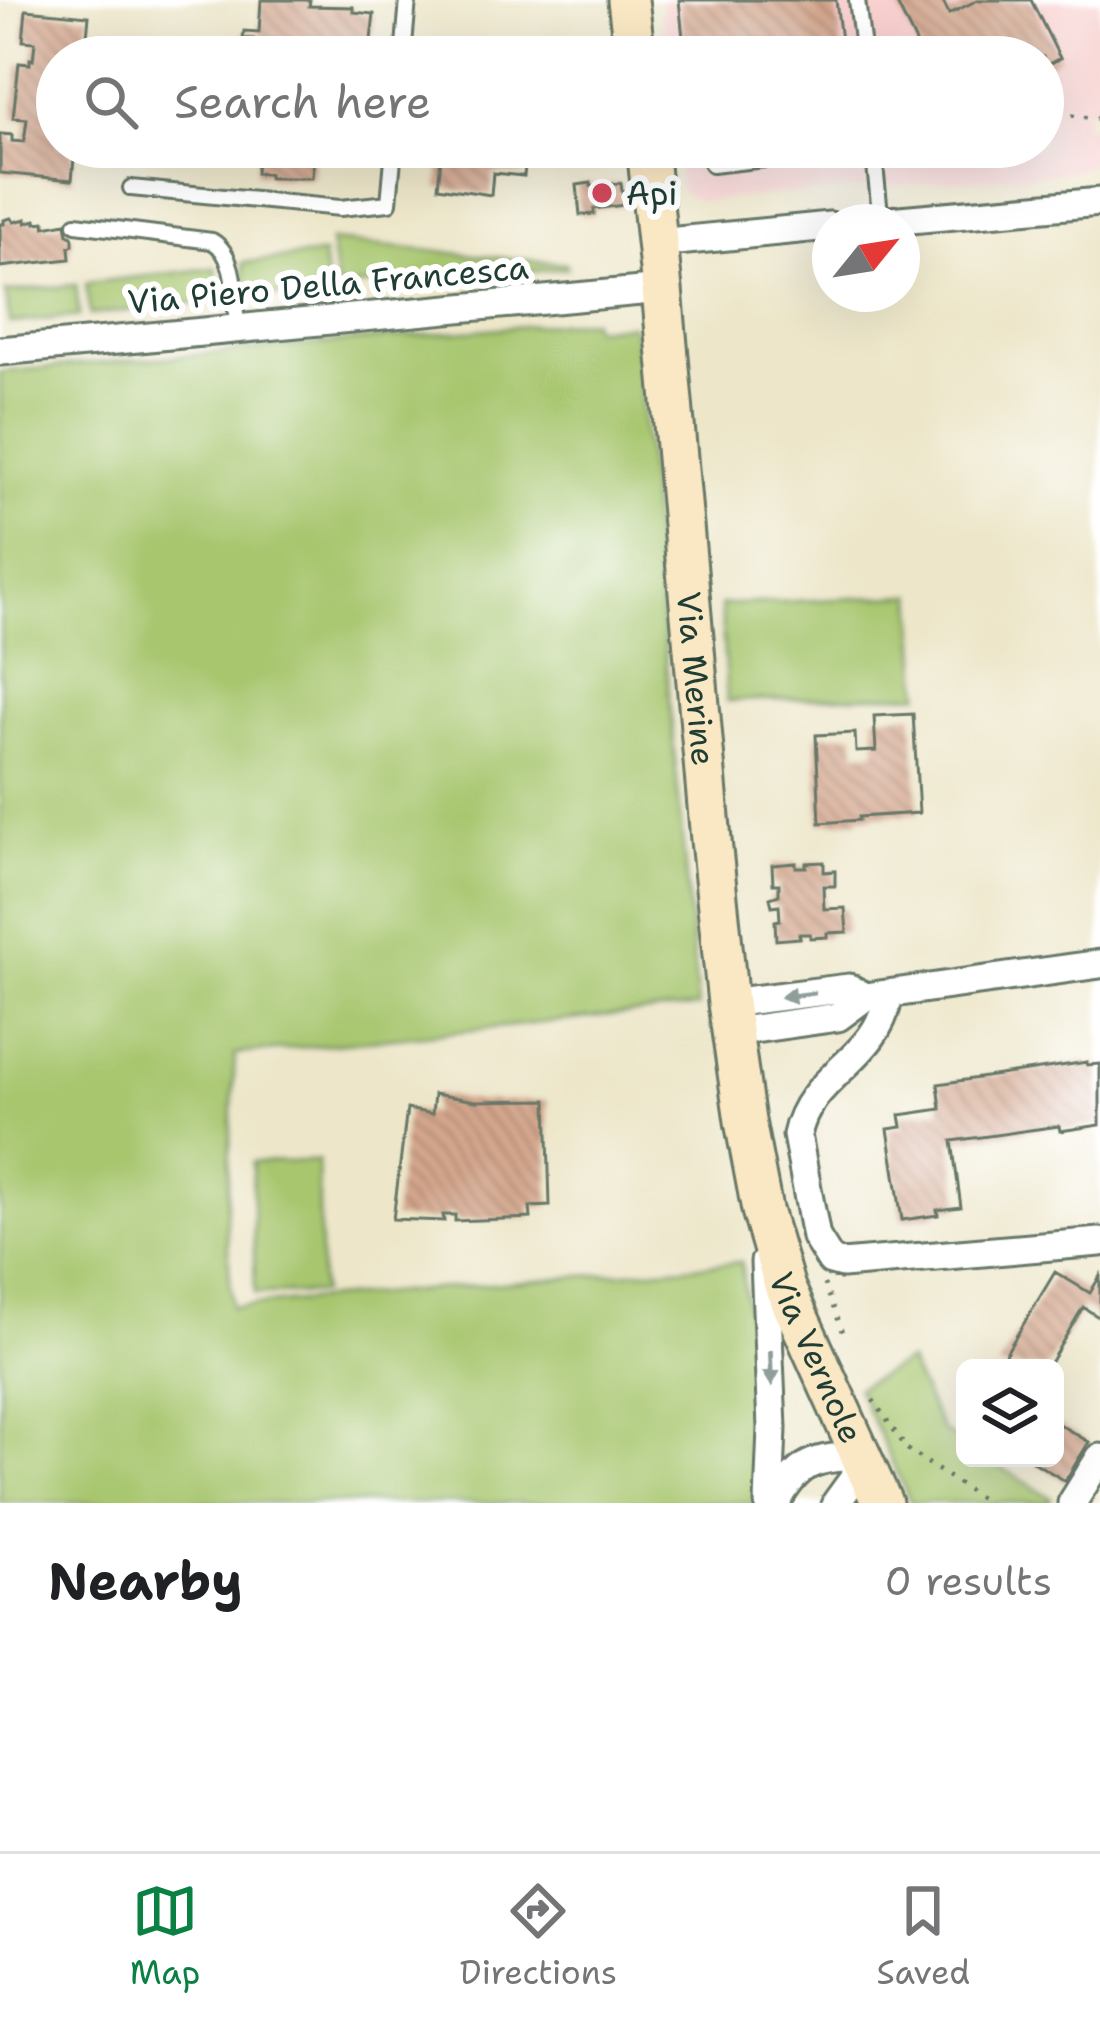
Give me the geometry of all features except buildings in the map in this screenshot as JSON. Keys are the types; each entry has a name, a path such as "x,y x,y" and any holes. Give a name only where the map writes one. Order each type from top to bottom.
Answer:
{"main road":[{"path":"628,0 632,36"},
{"name":"Via Merine","path":"649,168 737,1122 762,1210"},
{"name":"Via Vernole","path":"762,1210 785,1288 882,1503"}],"street":[{"path":"920,218 1100,202"},
{"path":"658,243 812,228"},
{"name":"Via Piero Della Francesca","path":"0,351 662,289"},
{"path":"730,1017 838,1017 877,996 1100,964"},
{"path":"730,1017 848,988 877,996"},
{"path":"823,1085 878,1030 885,1017 877,996"},
{"path":"838,1017 838,1053 808,1105 797,1136 816,1238 831,1261 842,1264 1100,1242"},
{"path":"762,1210 770,1326 772,1503"},
{"path":"772,1503 805,1464 824,1457 860,1456 857,1474 836,1503"},
{"path":"1072,1503 1100,1458"}],"lane":[{"path":"405,36 409,0"},
{"path":"857,0 861,36"},
{"path":"131,188 340,208 389,203 392,168"},
{"path":"875,168 878,204"},
{"path":"76,224 219,244 229,258 237,327"}],"path":[{"path":"1064,114 1100,118"},
{"path":"820,1276 843,1333"},
{"path":"866,1390 907,1449 987,1503"}],"shaded area":[{"path":"660,0 1100,0 1100,110 1086,110 1085,126 1099,128 1100,148 1086,167 1070,172 699,201 681,192 678,168 1064,168 1064,36 664,36"}],"green space":[{"path":"330,241 566,264 567,268 337,288"},
{"path":"323,254 327,290 248,299 243,263"},
{"path":"216,268 220,300 90,315 86,283"},
{"path":"76,285 79,316 10,323 6,292"},
{"path":"591,320 593,328 631,325 635,332 698,1007 235,1054 226,1221 232,1307 741,1262 761,1418 759,1503 0,1503 0,372"},
{"path":"914,595 920,694 727,701 721,605"},
{"path":"318,1161 321,1293 255,1294 252,1162"},
{"path":"908,1361 942,1430 956,1439 956,1467 1001,1467 1051,1498 1048,1503 911,1503 857,1388"}],"place":[{"name":"Api","path":"602,193"}]}
